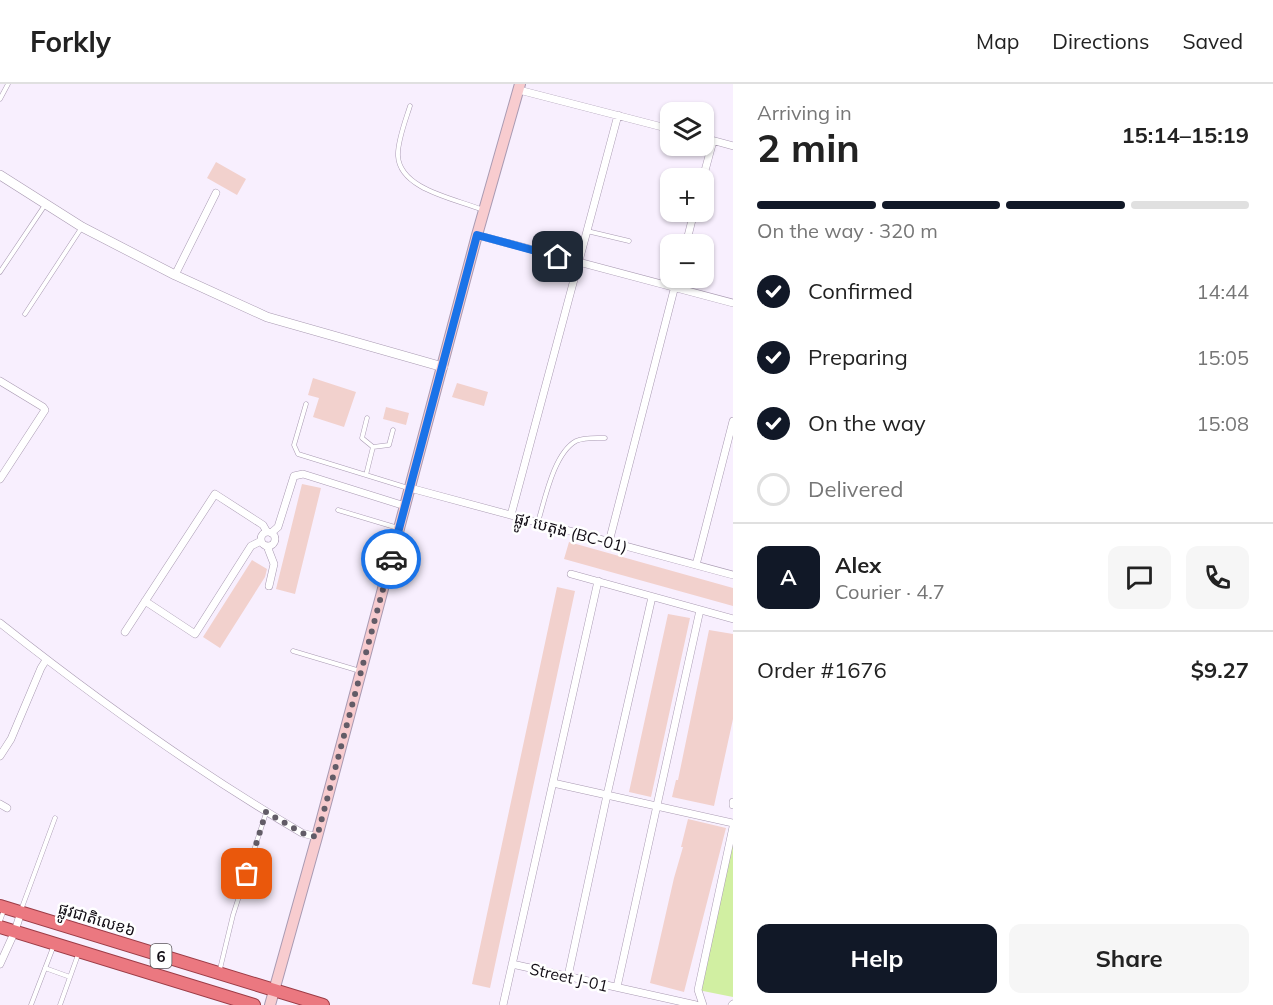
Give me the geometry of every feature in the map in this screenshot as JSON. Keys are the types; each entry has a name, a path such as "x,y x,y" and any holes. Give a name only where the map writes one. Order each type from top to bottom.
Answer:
{"highway":[{"name":"ផ្លូវជាតិលេខ៦","path":"2,907 274,990 287,1000 323,1005"},
{"name":"6","path":"0,927 79,951 215,999 254,1005"}],"main road":[{"path":"270,1005 519,87"}],"street":[{"path":"519,87 660,126"},
{"path":"511,515 618,115"},
{"path":"714,141 733,146"},
{"path":"0,175 82,227 267,317 443,367"},
{"path":"175,274 216,193"},
{"path":"477,235 733,303"},
{"path":"609,542 675,289"},
{"path":"0,381 45,410 0,479"},
{"path":"696,565 733,422"},
{"path":"269,586 274,564 261,536 278,527 294,476 303,474 405,506"},
{"name":"ផ្លូវ បេតុង (BC-01)","path":"410,488 733,576"},
{"path":"125,632 214,494 263,525 274,536 275,541 272,545 251,546 195,634 145,601"},
{"path":"571,574 733,619"},
{"path":"503,1005 598,581"},
{"path":"568,976 606,795 652,597"},
{"path":"617,987 700,610"},
{"path":"0,623 46,660 208,776 302,833 317,837"},
{"path":"0,756 11,739 40,668 46,660"},
{"path":"553,783 733,825 698,990 703,1005"},
{"path":"0,964 21,912"},
{"name":"Street J-01","path":"512,964 696,1005"}],"lane":[{"path":"0,99 8,84"},
{"path":"410,106 398,156 404,173 420,188 484,210"},
{"path":"0,272 46,205"},
{"path":"25,314 82,227"},
{"path":"586,231 629,241"},
{"path":"306,404 294,446 298,454 410,488"},
{"path":"367,418 362,438 373,447 389,445 393,430"},
{"path":"538,523 555,469 565,449 585,438 605,438"},
{"path":"366,475 373,447"},
{"path":"338,510 399,528"},
{"path":"293,651 361,671"},
{"path":"219,973 233,915 266,812"},
{"path":"21,912 55,818"},
{"path":"0,921 2,907"},
{"path":"31,1005 55,944"},
{"path":"60,1005 79,951"},
{"path":"45,968 70,977"}],"green space":[{"path":"733,827 733,997 698,990"}],"building":[{"path":"216,162 246,179 237,195 207,178"},
{"path":"313,378 356,392 344,427 313,417 319,398 308,395"},
{"path":"457,383 488,392 484,406 452,397"},
{"path":"386,407 409,413 406,425 383,419"},
{"path":"302,484 321,488 295,594 276,589"},
{"path":"569,542 733,588 733,606 564,559"},
{"path":"252,560 267,569 265,577 220,648 203,637"},
{"path":"557,587 575,591 490,988 472,984"},
{"path":"668,614 690,618 651,797 629,792"},
{"path":"709,630 733,634 733,719 714,806 672,797 676,780 678,780"},
{"path":"688,819 726,828 684,992 650,983"}],"way so far":[{"path":"247,874 266,812 302,833 317,837 391,559"}],"route":[{"path":"391,559 477,235 558,257"}]}
